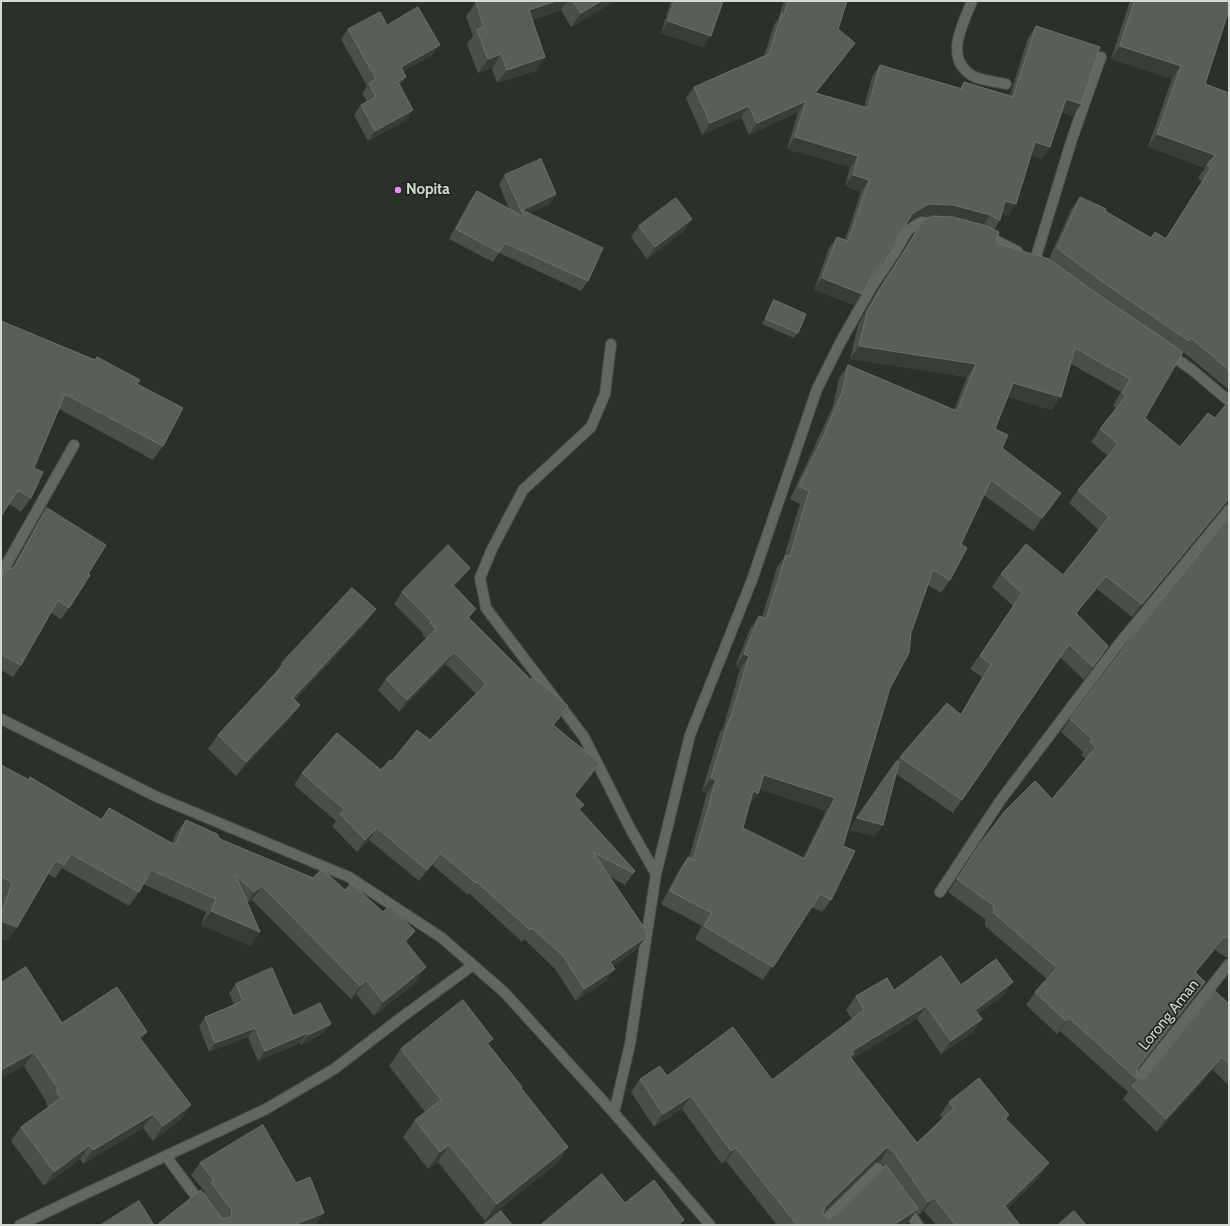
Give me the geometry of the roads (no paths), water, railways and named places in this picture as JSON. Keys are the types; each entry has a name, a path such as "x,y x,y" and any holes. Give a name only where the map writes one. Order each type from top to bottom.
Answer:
{"street":[{"path":"972,1 957,41 958,57 963,69 974,77 1006,84"},
{"path":"973,231 980,233 1038,262 1072,139 1101,57"},
{"path":"614,1113 630,1044 656,874 690,735 752,580 817,389 840,343 871,288 908,230 921,222 945,223"},
{"path":"611,344 605,394 591,427 523,490 492,549 480,578 486,608 584,737 630,828 656,874"},
{"path":"1160,348 1191,369 1229,401"},
{"path":"1,574 5,561 74,445"},
{"path":"940,892 1000,801 1114,651 1229,510"},
{"path":"1,719 157,797 349,878 442,938 504,992 614,1113 710,1225"},
{"name":"Lorong Aman","path":"1133,1085 1229,964"},
{"path":"20,1225 266,1109 334,1069 473,965"},
{"path":"166,1156 217,1225"},
{"path":"820,1225 878,1168 892,1187"},
{"path":"900,1200 918,1225"}],"place":[{"name":"Nopita","path":"398,190"}]}
